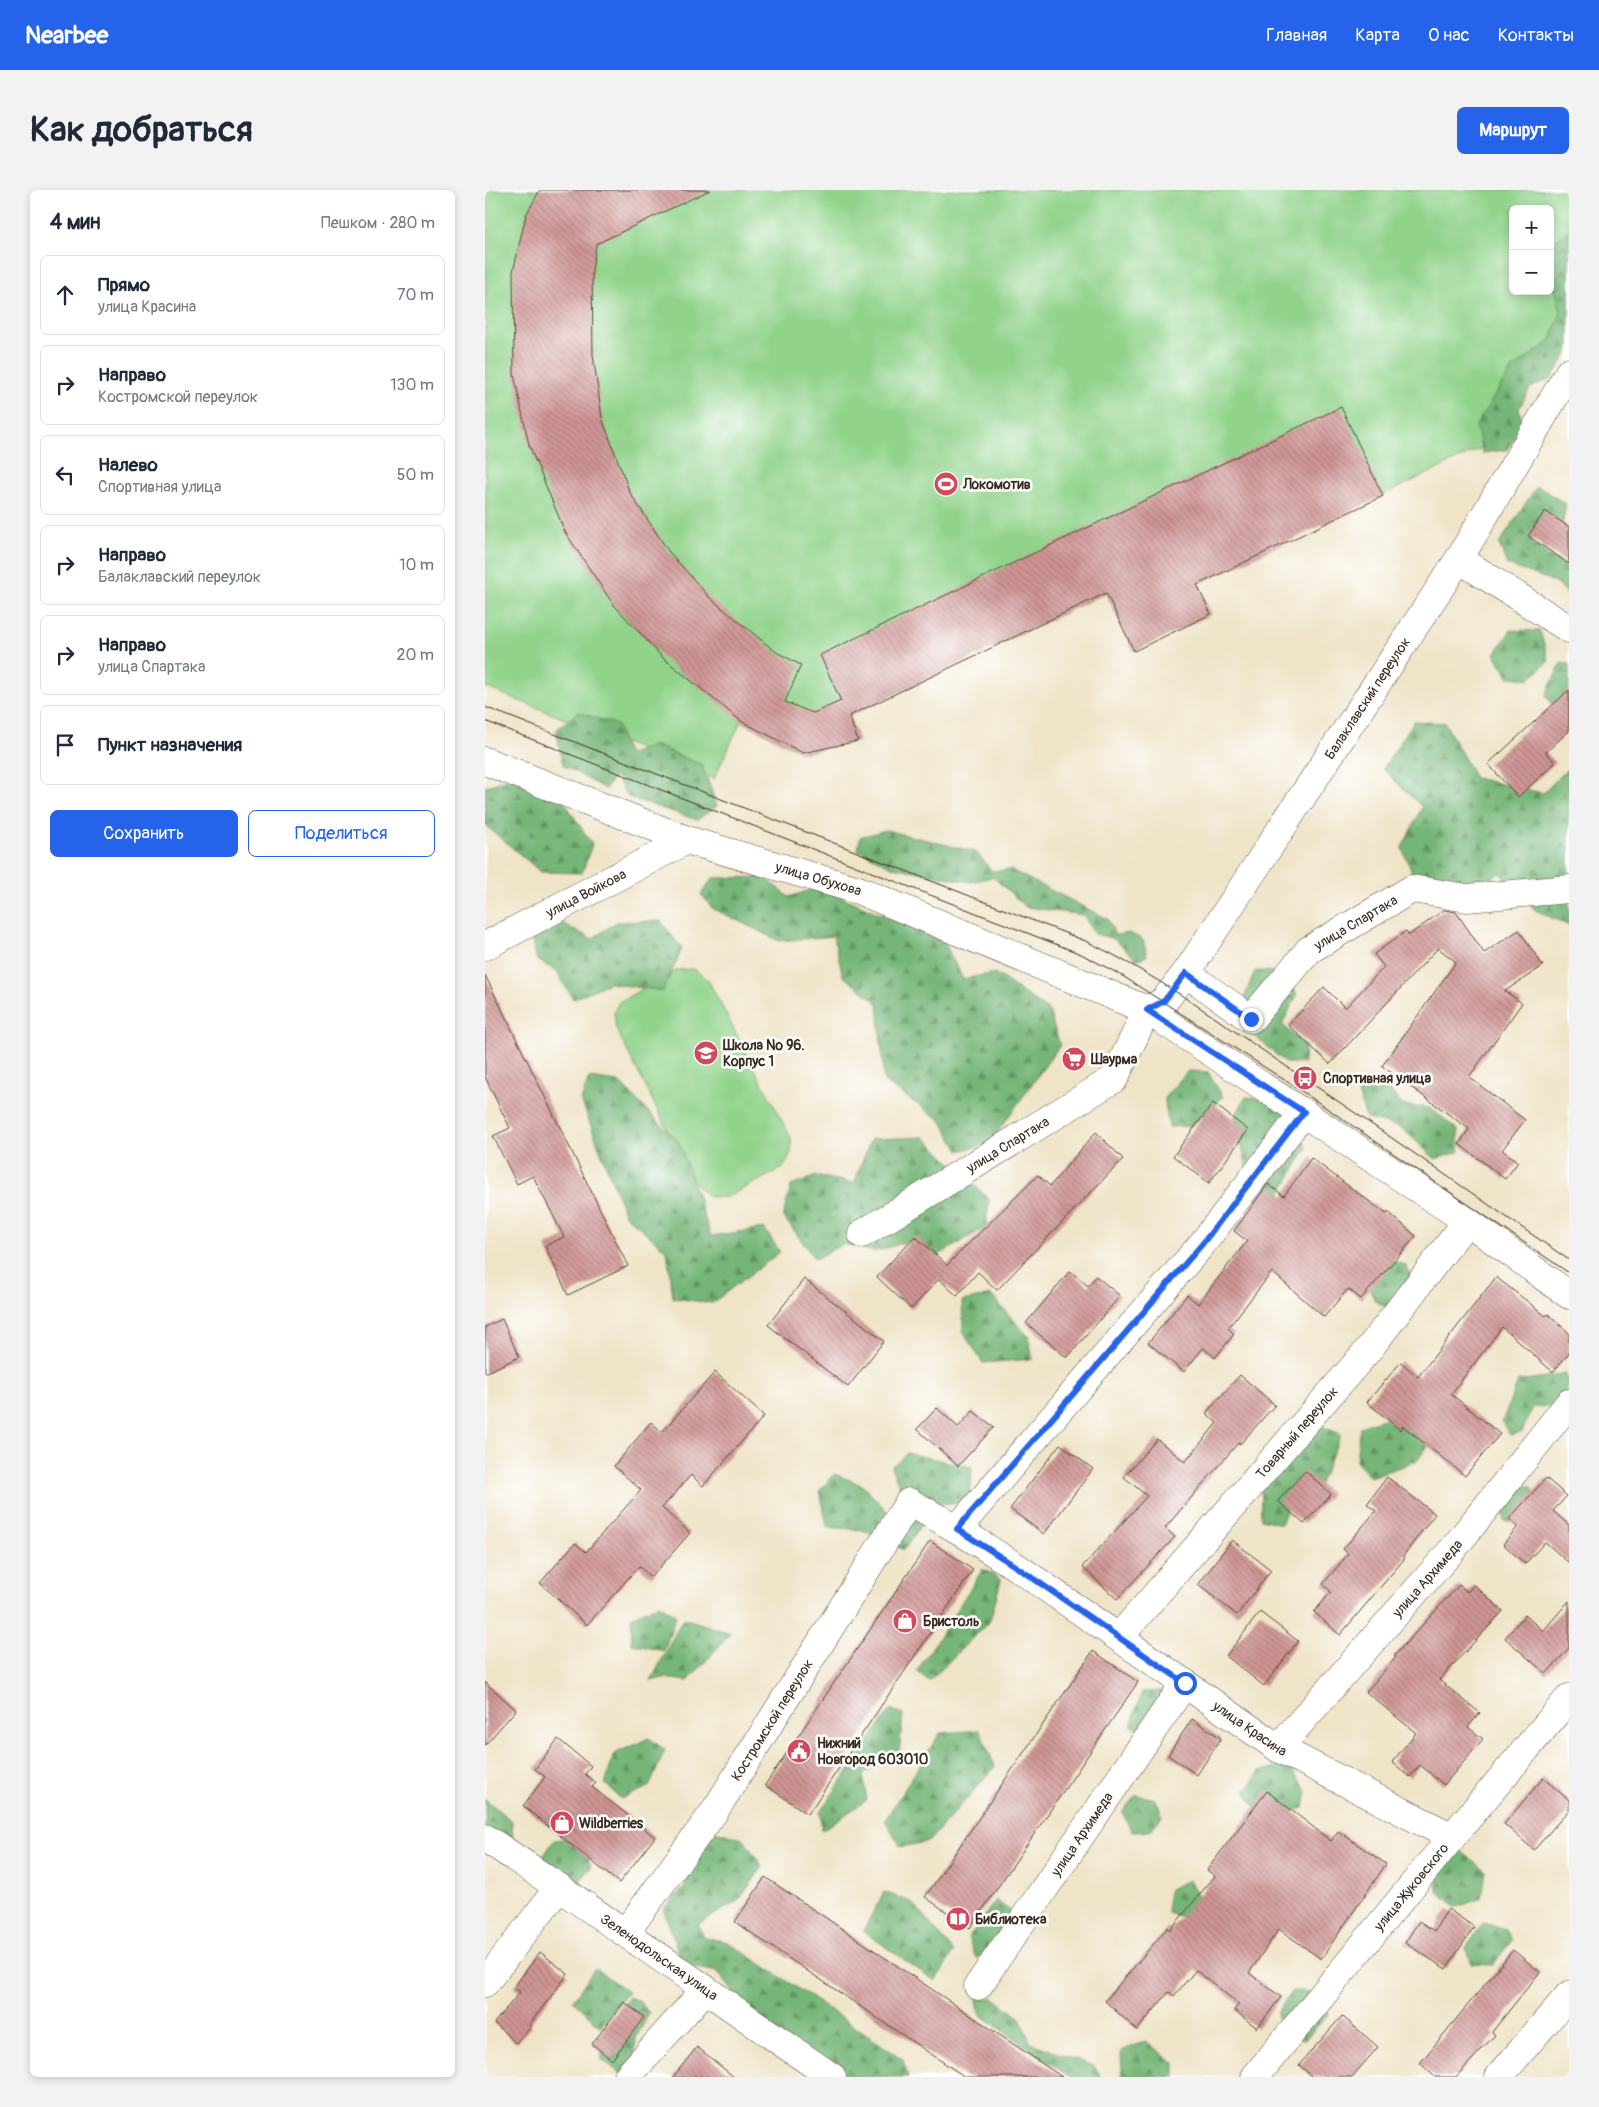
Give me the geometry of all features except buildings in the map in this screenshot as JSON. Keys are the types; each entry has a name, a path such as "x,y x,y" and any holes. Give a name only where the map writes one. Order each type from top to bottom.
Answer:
{"street":[{"name":"Балаклавский переулок","path":"1147,1010 1164,1001 1186,973 1459,559 1569,372"},
{"path":"1459,559 1569,629"},
{"name":"улица Обухова","path":"485,761 687,840 858,890 1147,1010"},
{"name":"улица Войкова","path":"485,946 687,840"},
{"name":"улица Спартака","path":"1186,973 1251,1019 1309,950 1412,890 1467,898 1569,889"},
{"path":"1147,1010 1467,1221 1569,1295"},
{"name":"улица Спартака","path":"862,1234 1114,1079 1147,1010"},
{"path":"957,1529 1203,1243 1304,1112"},
{"name":"Товарный переулок","path":"1119,1638 1369,1349 1467,1221"},
{"name":"улица Архимеда","path":"1278,1748 1453,1549 1569,1403"},
{"name":"улица Красина","path":"909,1502 957,1529 1018,1568 1278,1748 1452,1837"},
{"name":"Костромской переулок","path":"625,1933 714,1812 909,1502"},
{"name":"улица Архимеда","path":"978,1986 1185,1683"},
{"name":"улица Жуковского","path":"1255,2077 1569,1698"},
{"name":"Зеленодольская улица","path":"485,1838 559,1887 832,2077"},
{"path":"485,1983 559,1887"},
{"path":"627,2077 705,1990"},
{"path":"1499,2077 1569,1996"}],"green space":[{"name":"Локомотив","path":"485,190 1569,190 1569,319 1492,443 1197,584 1211,614 1134,651 1106,593 849,716 858,741 803,753 741,721 714,779 485,687"},
{"path":"1569,230 1569,351 1552,378 1530,388 1519,409 1523,425 1507,450 1482,453 1476,425 1511,370 1550,341 1561,312 1554,286 1554,250 1558,238"},
{"path":"1537,486 1566,504 1562,527 1543,531 1531,543 1567,567 1569,565 1569,596 1558,583 1507,565 1499,544"},
{"path":"1511,630 1540,631 1549,661 1530,679 1508,677 1495,654"},
{"path":"1561,663 1569,664 1569,730 1546,695"},
{"path":"578,712 617,725 628,755 654,745 702,765 717,806 697,820 628,797 615,776 605,789 563,765 556,730"},
{"path":"1414,721 1445,723 1475,778 1543,793 1569,767 1569,926 1535,910 1499,873 1474,888 1413,875 1402,848 1422,807 1383,769"},
{"path":"515,776 561,797 592,844 582,873 541,872 485,825 485,787"},
{"path":"886,830 976,852 992,871 1011,870 1108,919 1115,935 1130,933 1143,940 1147,956 1137,960 1114,939 1095,934 1083,915 1026,907 993,877 971,882 892,867 858,850 860,837"},
{"path":"764,877 789,897 819,887 944,942 963,979 995,973 1049,1011 1060,1045 989,1144 959,1151 941,1120 884,1082 878,1003 843,976 833,936 779,941 712,908 701,894 713,878"},
{"path":"661,921 682,949 663,991 609,983 573,999 556,971 537,960 531,937 562,923 592,939 616,922"},
{"path":"694,969 708,980 791,1138 791,1154 783,1168 727,1197 710,1197 696,1185 616,1029 614,1012 619,1002 677,970"},
{"path":"1255,971 1285,972 1297,995 1282,1024 1305,1046 1304,1063 1286,1063 1244,1027 1242,1003"},
{"path":"1188,1071 1208,1072 1223,1097 1191,1126 1169,1127 1164,1098"},
{"path":"589,1078 619,1082 679,1142 711,1236 764,1228 780,1252 712,1303 673,1298 667,1251 625,1215 581,1100"},
{"path":"1380,1078 1402,1105 1430,1108 1458,1130 1459,1152 1435,1159 1402,1128 1366,1118 1355,1083"},
{"path":"1246,1097 1282,1101 1307,1148 1276,1201 1254,1200 1235,1116"},
{"path":"924,1137 989,1199 986,1227 934,1258 908,1241 875,1252 843,1244 815,1259 783,1216 791,1186 816,1176 854,1183 871,1139"},
{"path":"1383,1259 1406,1265 1418,1292 1399,1313 1375,1301 1366,1281"},
{"path":"991,1295 1028,1336 1033,1359 983,1363 963,1332 962,1301"},
{"path":"1566,1374 1567,1391 1560,1406 1533,1407 1522,1432 1510,1435 1502,1422 1518,1381"},
{"path":"1453,1411 1417,1461 1370,1477 1356,1461 1360,1427 1397,1414"},
{"path":"1319,1425 1341,1434 1318,1488 1293,1493 1281,1524 1261,1519 1260,1477 1286,1468"},
{"path":"907,1453 972,1467 970,1503 936,1503 904,1550 862,1530 827,1527 820,1490 835,1474 862,1485 891,1515 905,1499 891,1467"},
{"path":"1531,1486 1541,1504 1523,1523 1504,1521 1504,1505 1516,1487"},
{"path":"983,1569 1001,1580 990,1621 929,1681 917,1671"},
{"path":"660,1604 676,1616 664,1651 632,1644 631,1617"},
{"path":"683,1618 731,1633 688,1681 663,1678 651,1681"},
{"path":"1163,1691 1153,1740 1131,1725 1142,1692"},
{"path":"891,1709 903,1715 899,1753 863,1774 867,1800 822,1830 820,1812"},
{"path":"980,1730 995,1767 929,1841 901,1847 885,1820 940,1733"},
{"path":"649,1738 665,1750 649,1787 621,1799 605,1784 614,1754"},
{"path":"1288,1765 1307,1791 1304,1808 1264,1818 1245,1792 1260,1771"},
{"path":"1136,1795 1156,1799 1162,1816 1150,1831 1132,1832 1122,1812"},
{"path":"485,1799 512,1821 513,1840 496,1840 485,1832"},
{"path":"708,1829 743,1839 763,1867 738,1901 698,1924 704,1937 728,1942 903,2059 908,2077 845,2077 744,2010 718,1972 683,1965 663,1908 686,1886 682,1870"},
{"path":"582,1837 591,1868 579,1882 553,1882 539,1863 554,1840"},
{"path":"1461,1851 1486,1871 1482,1898 1457,1907 1437,1891 1436,1869"},
{"path":"1189,1880 1202,1903 1187,1919 1167,1912 1169,1889"},
{"path":"884,1892 913,1903 954,1952 935,1981 863,1931"},
{"path":"996,1900 1013,1913 995,1949 976,1958 968,1938"},
{"path":"1483,1923 1506,1929 1512,1940 1493,1965 1472,1964 1466,1948"},
{"path":"595,1968 628,1992 600,2027 573,2000"},
{"path":"1292,1991 1317,1992 1328,2015 1305,2039 1279,2037 1277,2012"},
{"path":"629,1997 639,2001 649,2013 636,2038 634,2064 622,2074 602,2060 601,2044"},
{"path":"994,1998 1020,2018 1031,2043 1094,2066 1101,2077 1070,2077 979,2014 977,1999"},
{"path":"1146,2041 1175,2063 1175,2077 1122,2076 1121,2051"}],"tram line":[{"path":"485,707 1088,942 1112,954 1159,981 1204,1011 1569,1260"},
{"path":"485,721 1081,954 1121,975 1300,1090 1569,1273"}],"place":[{"name":"Локомотив","path":"946,484"},
{"name":"Школа № 96. Корпус 1","path":"706,1053"},
{"name":"Шаурма","path":"1074,1059"},
{"name":"Спортивная улица","path":"1305,1078"},
{"name":"Бристоль","path":"905,1621"},
{"name":"Нижний Новгород 603010","path":"799,1751"},
{"name":"Wildberries","path":"562,1823"},
{"name":"Библиотека","path":"958,1919"}],"route":[{"path":"1185,1683 1018,1568 957,1529 1203,1243 1304,1112 1147,1010 1164,1001 1186,973 1251,1019"}]}
